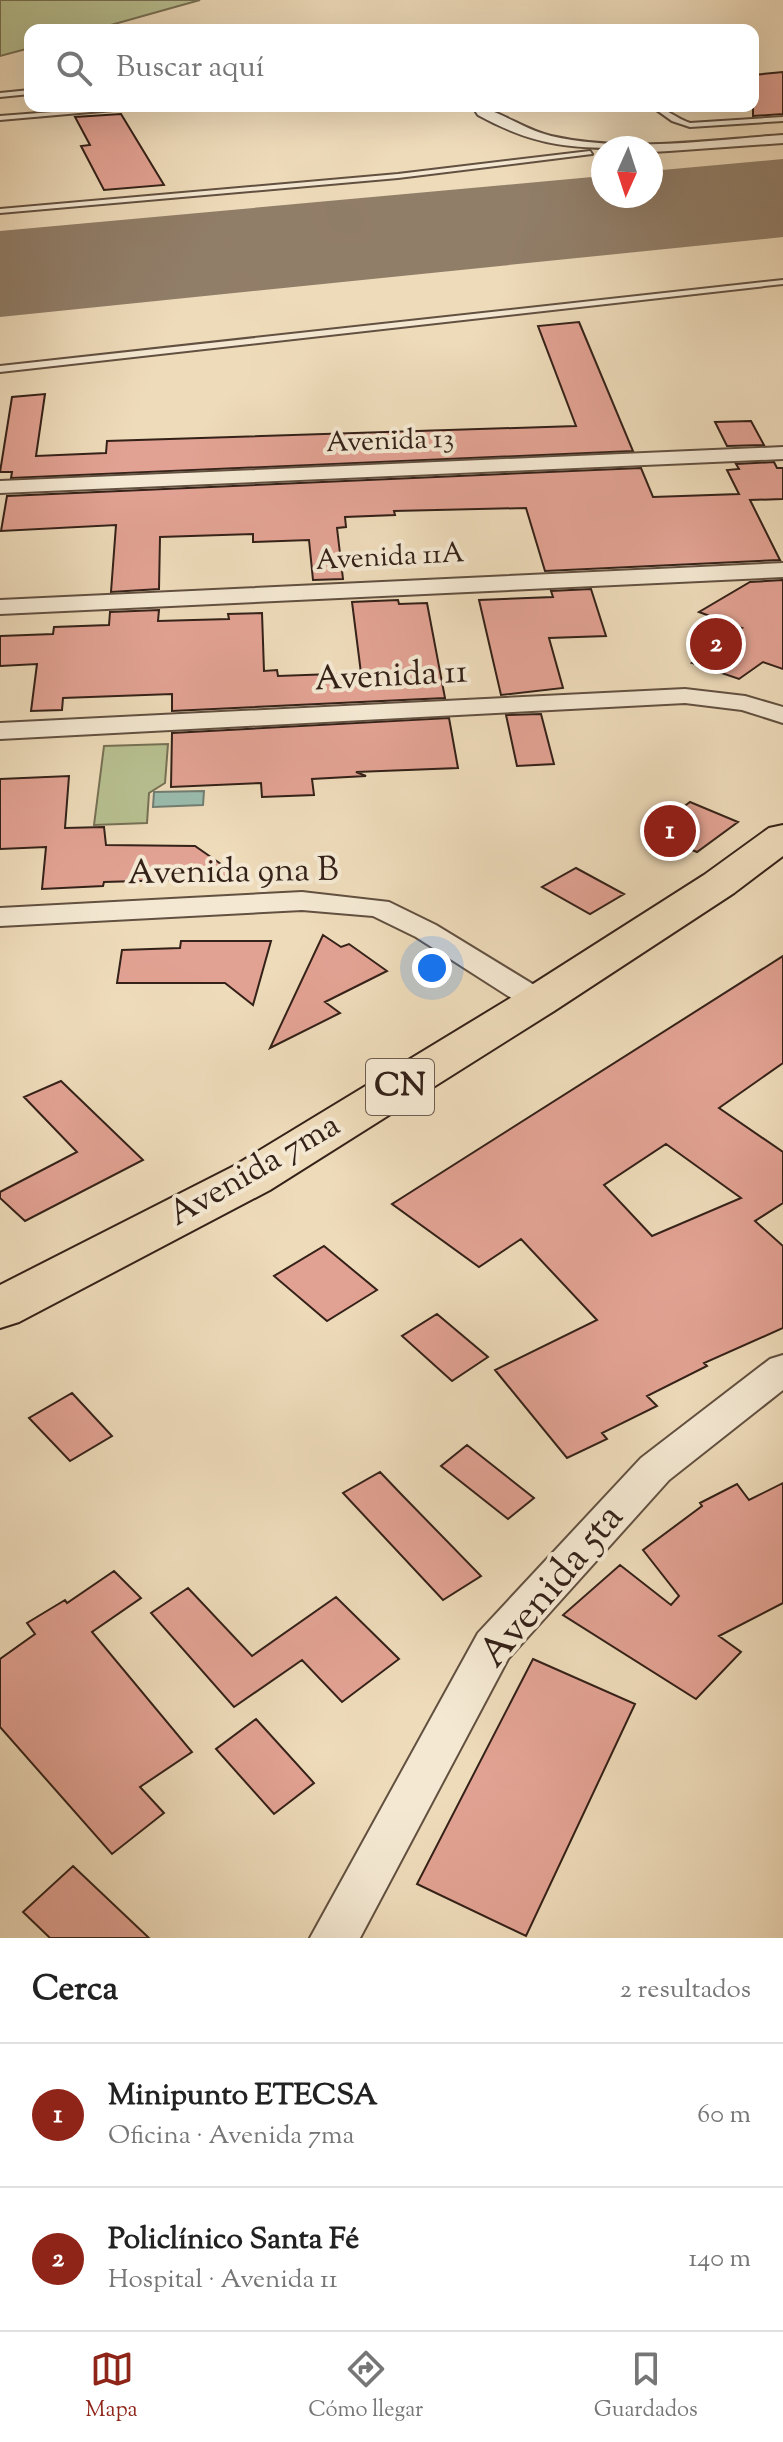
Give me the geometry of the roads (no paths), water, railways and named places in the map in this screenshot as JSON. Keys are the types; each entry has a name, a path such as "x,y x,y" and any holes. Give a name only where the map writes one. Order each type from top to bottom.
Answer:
{"highway":[{"name":"Avenida 7ma","path":"0,1308 252,1178 538,1001 719,884 783,837"}],"street":[{"path":"484,112 503,126 521,146 529,149 591,152"},
{"path":"503,126 562,141 666,146"},
{"path":"663,146 783,139"},
{"name":"Avenida 13","path":"0,487 783,453"},
{"name":"Avenida 11A","path":"0,607 783,570"},
{"name":"Avenida 11","path":"0,731 685,696 745,703 783,715"},
{"name":"Avenida 9na B","path":"0,917 302,901 379,908 426,931 538,1001"},
{"name":"Avenida 5ta","path":"334,1938 493,1646 655,1469 783,1369"}],"lane":[{"path":"0,95 24,93"},
{"path":"0,118 78,112"},
{"path":"663,112 690,125 783,119"},
{"path":"0,211 398,176 591,153"},
{"path":"0,369 783,282"}],"place":[{"name":"Policlínico Santa Fé","path":"716,644"},
{"name":"Minipunto ETECSA","path":"670,831"}]}
